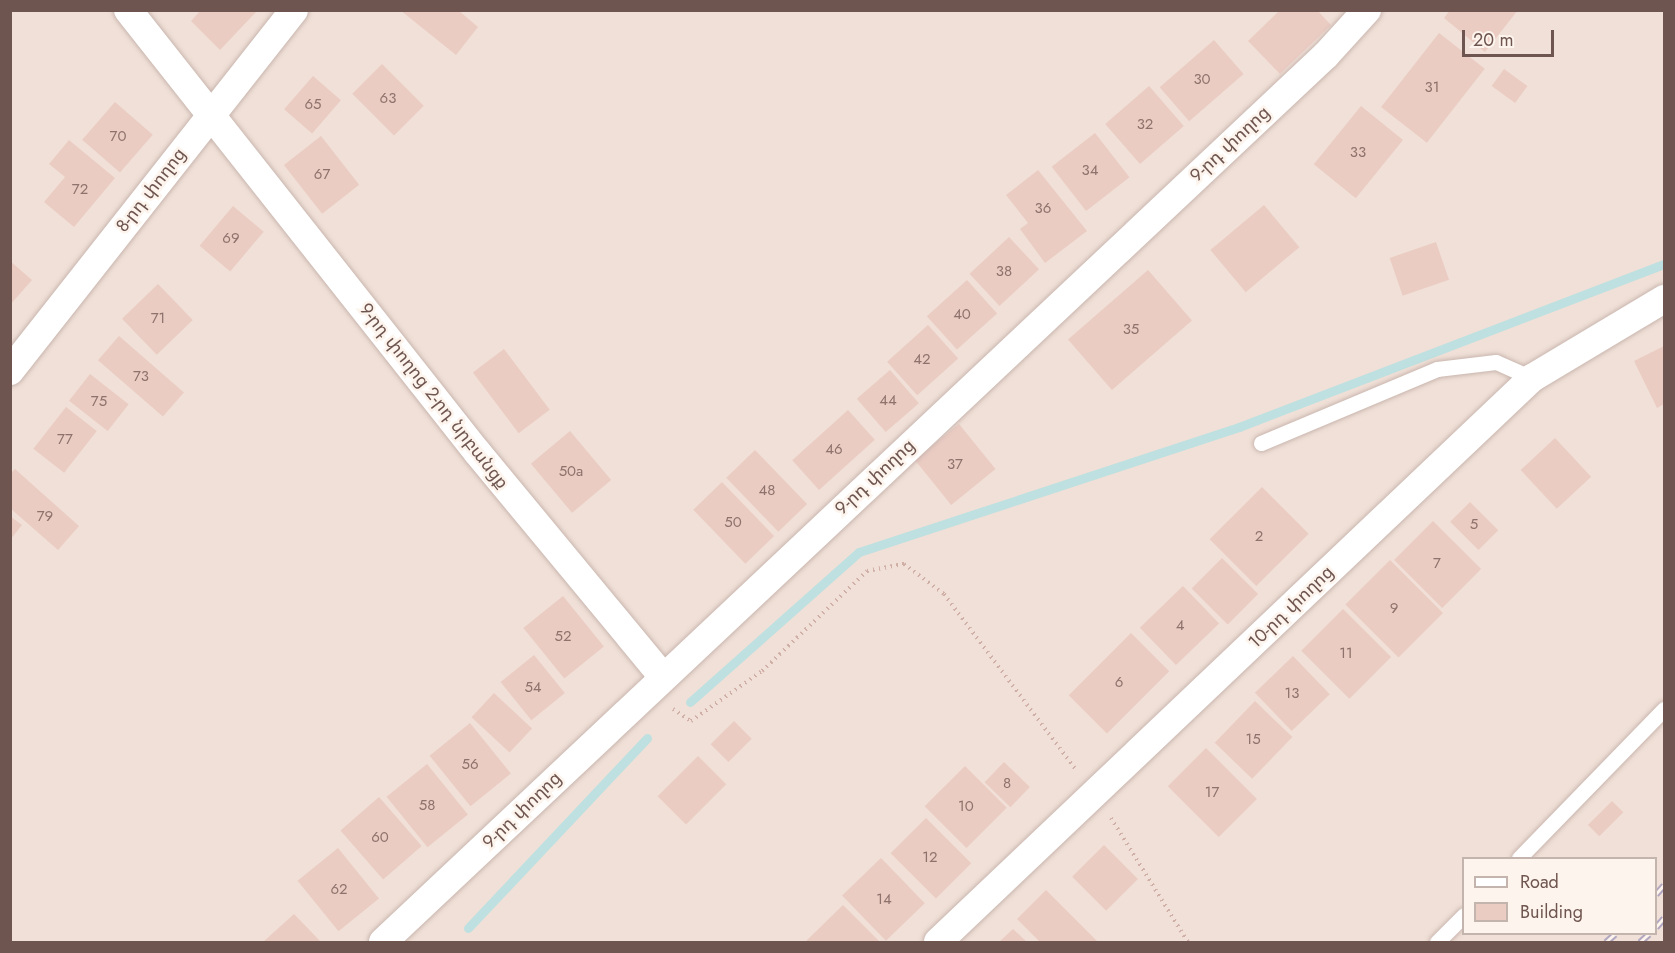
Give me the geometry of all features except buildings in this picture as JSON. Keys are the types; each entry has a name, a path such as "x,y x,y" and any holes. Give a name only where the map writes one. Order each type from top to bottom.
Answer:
{"street":[{"name":"9-րդ փողոց 2-րդ նրբանցք","path":"128,10 212,112 477,452 662,676"},
{"name":"8-րդ փողոց","path":"10,372 294,10"},
{"name":"9-րդ փողոց","path":"383,942 662,676 1326,55 1366,10"},
{"name":"10-րդ փողոց","path":"938,942 1532,378 1665,299"}],"lane":[{"path":"1261,443 1437,369 1496,362 1532,378"},
{"path":"1520,857 1665,709"},
{"path":"1437,942 1462,917"}],"path":[{"path":"662,676 672,708 691,720 762,671 867,571 904,564 944,594 1094,794 1129,844 1188,942"}],"shaded area":[{"path":"10,11 1664,11 1664,942 11,942"}],"waterway":[{"path":"690,702 859,552 1239,427 1664,264"},
{"path":"468,928 647,738"}],"railway":[{"path":"1657,893 1664,885"},
{"path":"1657,926 1664,918"},
{"path":"1606,942 1614,935"},
{"path":"1640,942 1648,935"}]}
